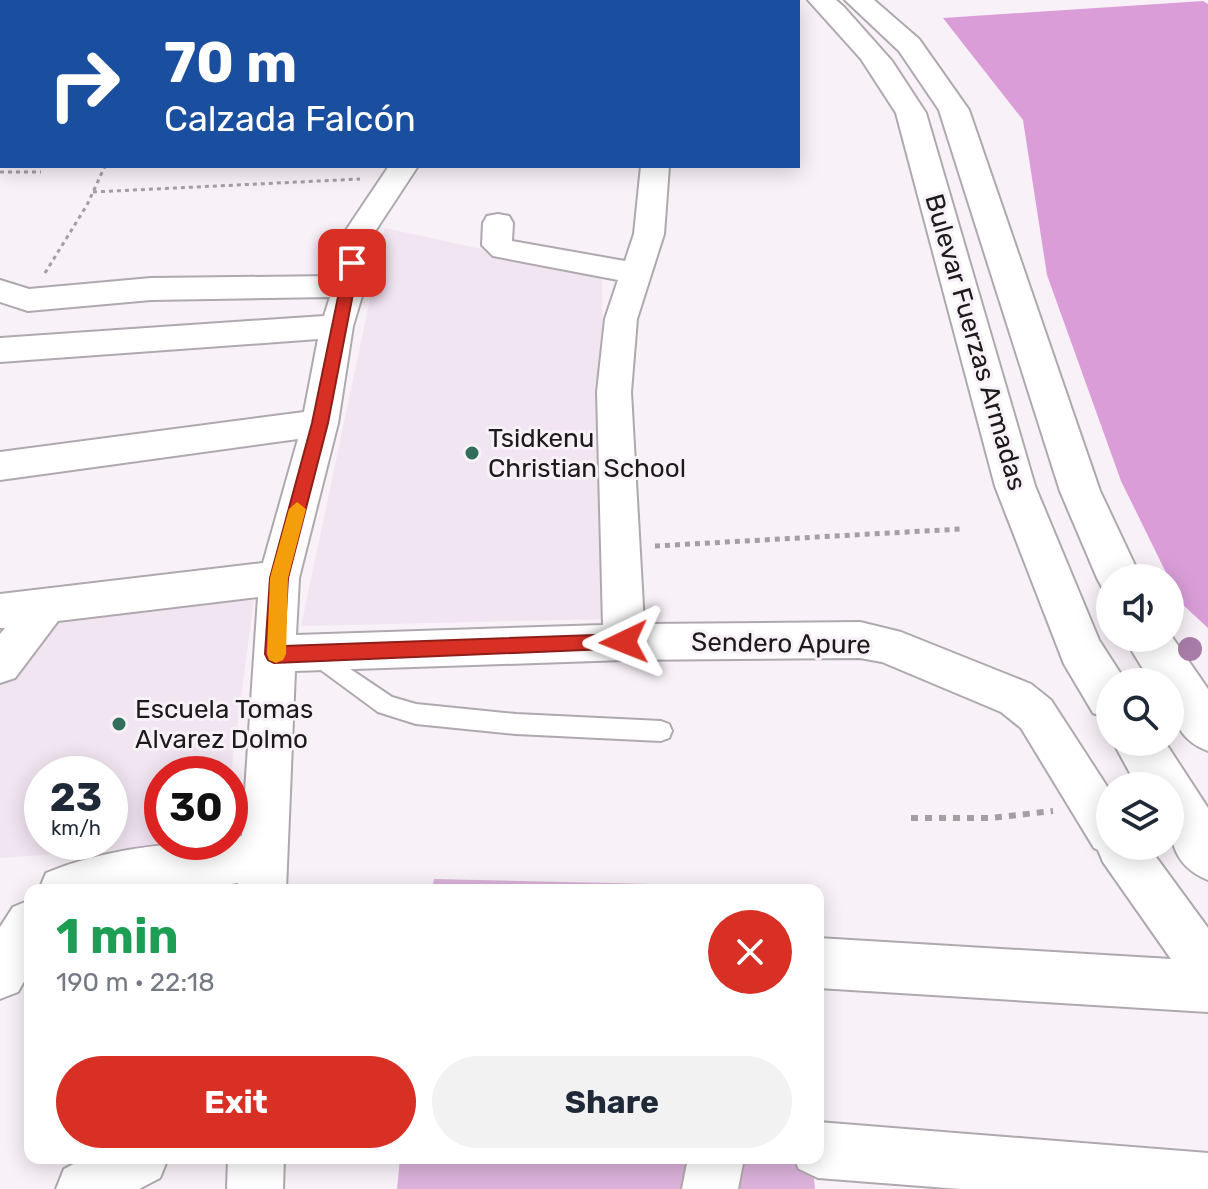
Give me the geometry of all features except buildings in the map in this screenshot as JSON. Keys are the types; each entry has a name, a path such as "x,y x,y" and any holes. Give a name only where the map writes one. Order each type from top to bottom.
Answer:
{"highway":[{"name":"Bulevar Fuerzas Armadas","path":"821,0 879,62 911,113 1015,486 1080,650 1096,676"},
{"name":"Bulevar Fuerzas Armadas","path":"858,0 909,45 954,110 1080,491 1113,564"},
{"path":"1156,652 1208,729"},
{"path":"1184,816 1208,854"}],"street":[{"path":"624,642 614,392 621,319 649,234 655,168"},
{"path":"82,884 104,877 263,873 294,654 279,578 320,423 337,326 349,286 355,239 400,172"},
{"path":"498,223 497,245 504,249 636,273"},
{"path":"14,295 349,286"},
{"path":"0,350 337,326"},
{"path":"0,466 320,423"},
{"path":"0,611 279,578"},
{"path":"0,665 47,605"},
{"name":"Sendero Apure","path":"294,654 624,642 860,640 886,645 1016,698 1036,714 1096,811"},
{"path":"1130,860 1208,970"},
{"path":"0,974 24,934"},
{"path":"824,963 1208,987"},
{"path":"824,1150 1208,1181"},
{"path":"84,1189 129,1164"},
{"path":"255,1189 256,1164"},
{"path":"710,1189 715,1164"}],"lane":[{"path":"294,654 386,705 416,714 516,724 661,731"}],"path":[{"path":"14,295 93,192 104,168"},
{"path":"0,172 41,172"},
{"path":"93,192 400,172"},
{"path":"622,548 961,529"},
{"path":"911,818 1096,819"}],"shaded area":[{"path":"1203,1 1208,4 1208,628 1184,606 1184,564 1162,564 1121,481 1047,275 1023,120 943,18"},
{"name":"Tsidkenu Christian School","path":"385,228 592,273 602,280 607,619 301,626"},
{"name":"Escuela Tomas Alvarez Dolmo","path":"254,600 233,756 144,756 144,848 128,849 128,756 24,756 24,856 0,858 0,673 47,615"},
{"path":"434,879 656,884 433,884"},
{"path":"399,1164 813,1164 815,1189 397,1189"}],"slow traffic":[{"path":"276,654 279,578 297,509"}],"place":[{"name":"Tsidkenu Christian School","path":"472,453"},
{"name":"Escuela Tomas Alvarez Dolmo","path":"119,724"}],"route":[{"path":"352,263 320,423 279,578 274,654 624,642"}]}
